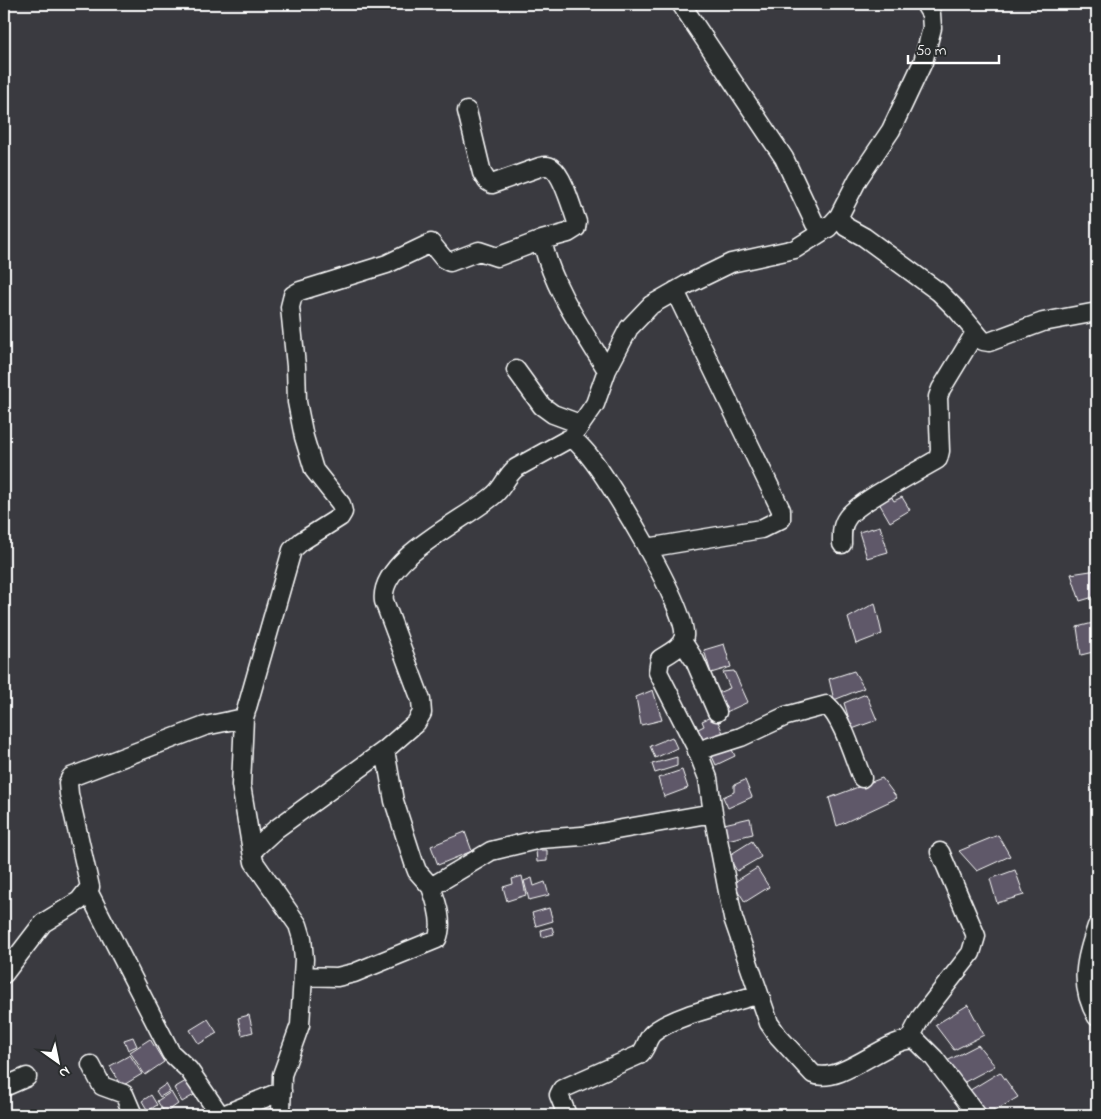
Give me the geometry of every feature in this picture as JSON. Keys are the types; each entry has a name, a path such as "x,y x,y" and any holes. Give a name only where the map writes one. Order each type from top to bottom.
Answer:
{"street":[{"path":"681,4 784,158 814,224 834,222 864,237 939,292 958,311 980,340 989,342 1043,322 1097,312"},
{"path":"252,851 276,829 385,750 416,723 422,713 423,707 384,602 387,582 397,568 430,540 496,494 508,475 516,468 576,431 596,404 607,370 628,328 640,314 675,290 731,264 795,249 834,222 858,179 891,130 923,62 932,28 931,14 925,4"},
{"path":"281,1115 282,1075 300,1025 303,976 302,938 298,925 260,872 252,851 241,785 244,718 292,550 302,541 340,518 343,512 340,504 309,460 297,402 291,299 300,291 387,264 432,243 444,259 450,262 478,251 497,257 542,240 568,233 576,228 577,222 561,182 553,168 548,166 492,184 487,181 482,173 467,111"},
{"path":"542,240 552,272 578,324 607,370"},
{"path":"647,548 761,529 781,519 781,510 675,290"},
{"path":"842,544 842,527 847,516 940,456 938,397 975,333"},
{"path":"516,370 542,406 576,431 670,587 685,635 676,648 660,659 658,672 698,751 708,778 733,918 769,1024 816,1076 827,1076 857,1064 910,1038 921,1017 970,953 976,936 940,852"},
{"path":"682,641 695,661 717,712"},
{"path":"698,751 741,737 786,716 828,705 832,709 844,734 862,778"},
{"path":"4,974 43,923 79,901 88,891 90,881 69,794 68,783 71,777 205,726 244,718"},
{"path":"303,976 337,976 354,973 437,939 440,932 436,902 431,888 417,871 394,801 385,750"},
{"path":"431,888 492,852 540,839 615,831 713,813"},
{"path":"88,891 171,1053 189,1070 221,1115 282,1090"},
{"path":"1097,926 1088,954 1084,979 1087,995 1097,1016"},
{"path":"567,1115 559,1095 562,1089 639,1056 646,1048 648,1039 662,1028 688,1016 759,994"},
{"path":"910,1038 919,1042 934,1058 977,1115"},
{"path":"91,1065 102,1086 124,1094 133,1115"},
{"path":"4,1087 27,1078"}],"building":[{"path":"891,496 894,501 902,497 910,510 890,522 879,503"},
{"path":"880,526 888,552 867,558 859,532"},
{"path":"1097,570 1097,596 1080,601 1071,574"},
{"path":"875,603 882,634 856,644 848,618"},
{"path":"1097,622 1097,651 1081,655 1077,627"},
{"path":"724,644 731,667 711,673 704,650"},
{"path":"734,671 748,702 722,714 713,695 730,688 723,672"},
{"path":"854,671 864,688 834,700 829,679"},
{"path":"653,690 662,720 641,725 636,697"},
{"path":"866,694 877,720 852,729 844,703"},
{"path":"715,715 723,733 702,743 692,732 704,726 702,721"},
{"path":"672,737 677,748 655,758 650,746"},
{"path":"729,743 735,756 716,765 710,752"},
{"path":"677,757 677,766 655,773 652,764"},
{"path":"682,770 688,788 664,797 658,778"},
{"path":"882,778 897,798 837,826 829,798"},
{"path":"745,780 752,797 728,808 723,797 734,792 734,785"},
{"path":"750,818 753,834 727,840 724,824"},
{"path":"465,832 472,851 438,865 431,846"},
{"path":"998,835 1010,856 977,871 959,851"},
{"path":"752,841 761,857 737,871 728,856"},
{"path":"536,850 547,850 547,861 537,862"},
{"path":"757,868 769,887 745,902 733,883"},
{"path":"1015,870 1024,895 997,903 990,879"},
{"path":"522,876 526,895 507,901 503,887 513,884 512,879"},
{"path":"532,878 534,886 545,882 549,895 529,900 524,881"},
{"path":"549,908 553,921 536,926 532,913"},
{"path":"552,927 554,934 542,937 541,930"},
{"path":"968,1005 984,1035 954,1050 935,1025"},
{"path":"249,1015 253,1032 242,1035 238,1018"},
{"path":"208,1019 217,1033 199,1044 190,1030"},
{"path":"133,1037 137,1046 128,1050 124,1040"},
{"path":"150,1039 164,1062 145,1075 130,1052"},
{"path":"978,1045 995,1066 961,1084 945,1062"},
{"path":"130,1055 142,1074 122,1086 110,1066"},
{"path":"1000,1072 1018,1097 988,1115 967,1092"},
{"path":"186,1081 194,1095 182,1102 174,1088"},
{"path":"166,1084 170,1091 160,1097 156,1091"},
{"path":"171,1092 178,1104 165,1113 157,1101"},
{"path":"151,1095 157,1105 148,1111 142,1101"}]}
